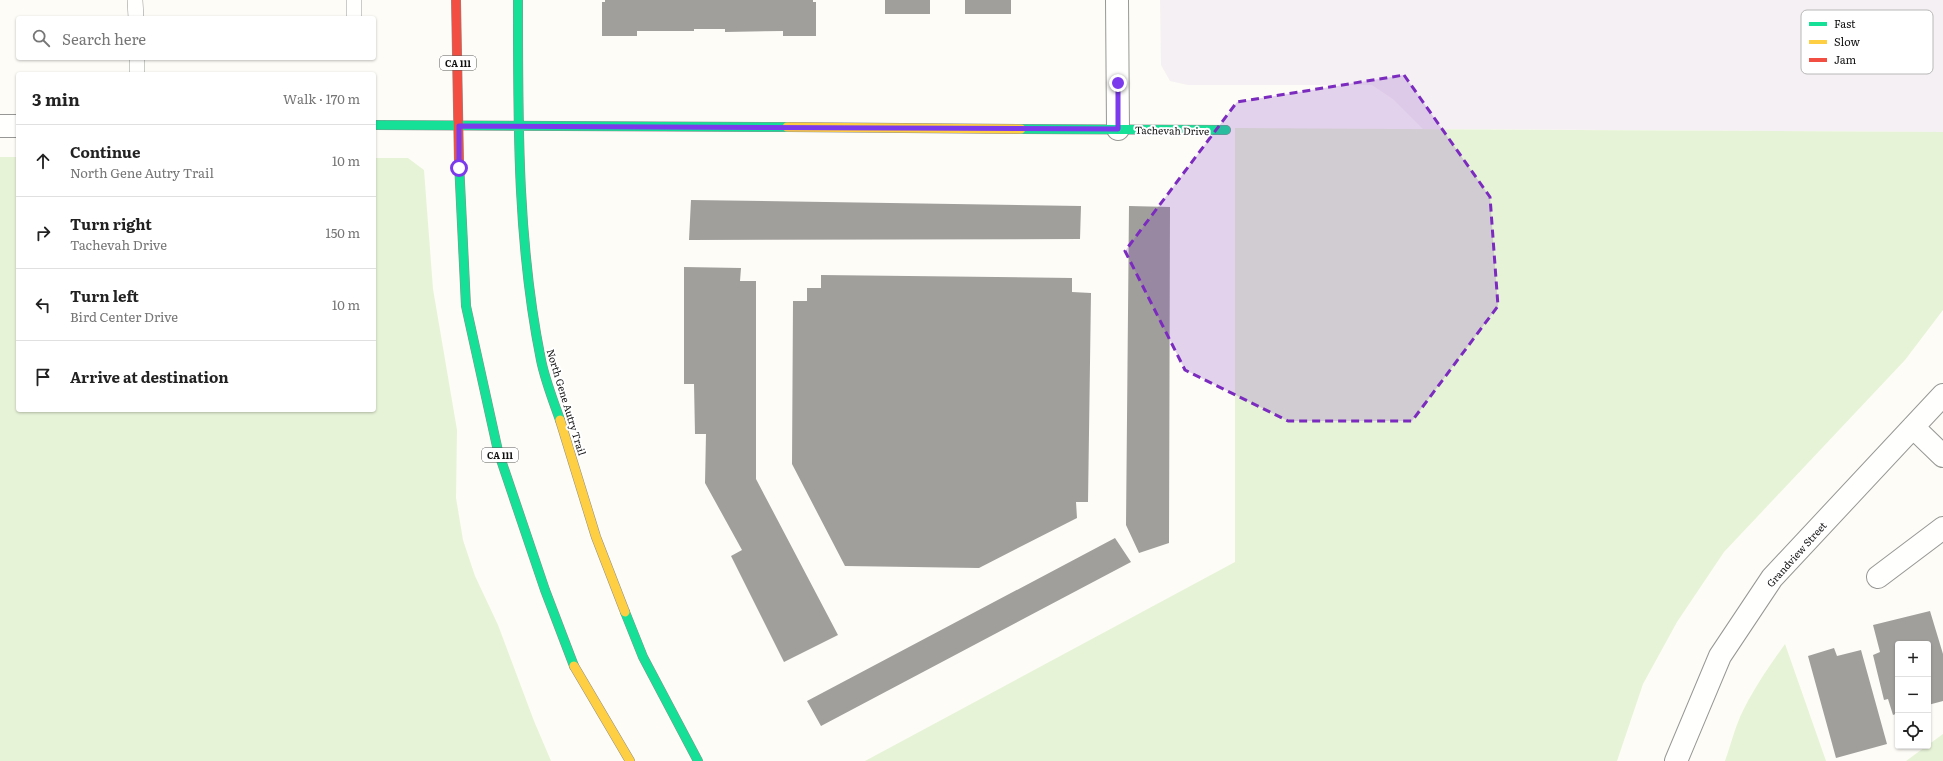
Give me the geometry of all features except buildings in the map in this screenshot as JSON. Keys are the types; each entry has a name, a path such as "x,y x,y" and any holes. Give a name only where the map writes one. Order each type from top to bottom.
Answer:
{"main road":[{"name":"CA 111","path":"456,0 466,306 498,451 545,590 572,664 630,761"},
{"name":"North Gene Autry Trail","path":"518,0 518,126 520,181 531,301 541,361 596,537 640,650 698,761"},
{"name":"Tachevah Drive","path":"376,125 1226,130"}],"street":[{"path":"1117,0 1118,129"},
{"path":"0,126 16,126"},
{"name":"Grandview Street","path":"1676,761 1720,656 1772,578 1943,395"},
{"path":"1913,427 1943,456"},
{"path":"1878,577 1943,528"}],"lane":[{"path":"135,0 136,16"},
{"path":"354,0 354,16"},
{"path":"137,60 137,72"}],"highlighted area":[{"path":"1404,75 1490,197 1498,306 1412,421 1288,421 1185,370 1125,251 1237,102"}],"shaded area":[{"path":"1160,0 1943,0 1943,132 1423,129 1393,99 1372,85 1188,85 1170,81 1161,65"}],"green space":[{"path":"1235,128 1943,132 1943,310 1905,360 1724,552 1677,622 1643,684 1617,761 865,761 1235,562"},
{"path":"0,157 16,157 16,412 376,412 376,158 408,158 424,170 433,289 457,430 456,498 463,540 475,576 498,625 534,721 551,761 0,761"},
{"path":"1785,644 1826,761 1725,761 1738,722 1745,707"},
{"path":"1943,734 1943,761 1906,761 1922,749 1931,749 1931,743"}],"traffic: fast":[{"path":"518,0 520,181 527,271 541,360 560,420"},
{"path":"376,125 787,127"},
{"path":"1021,129 1226,130"},
{"path":"459,162 466,306 498,451 545,590 574,666"},
{"path":"625,612 643,657 698,761"}],"traffic: slow":[{"path":"787,127 1021,129"},
{"path":"560,420 596,537 625,612"},
{"path":"574,666 630,761"}],"traffic: jam":[{"path":"456,0 459,162"}],"route":[{"path":"459,168 459,126 1118,129 1118,83"}]}
